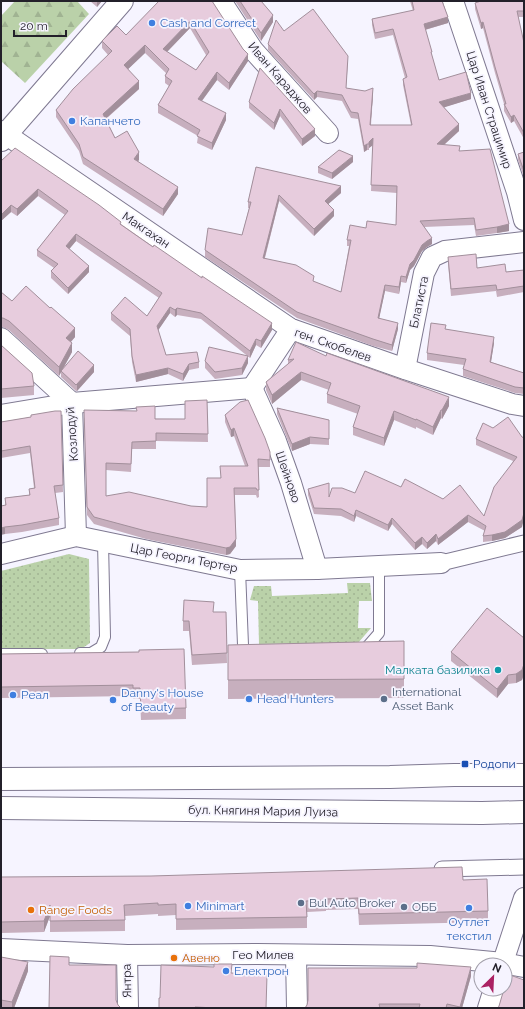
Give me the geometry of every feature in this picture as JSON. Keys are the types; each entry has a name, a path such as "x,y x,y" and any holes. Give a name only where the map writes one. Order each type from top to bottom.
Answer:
{"main road":[{"path":"3,135 122,1"},
{"path":"1,779 524,775"},
{"name":"бул. Княгиня Мария Луиза","path":"1,808 474,813 524,812"}],"street":[{"name":"Иван Караджов","path":"221,1 253,50 328,133"},
{"name":"Цар Иван Страцимир","path":"453,1 520,191 524,220"},
{"name":"Макгахан","path":"3,135 291,329"},
{"name":"Блатиста","path":"405,369 424,273 432,257 445,251 524,242"},
{"name":"ген. Скобелев","path":"252,388 291,329 405,369 512,404 524,406"},
{"name":"Козлодуй","path":"1,338 72,403 76,536"},
{"path":"1,415 72,403 252,388"},
{"name":"Шейново","path":"252,388 276,441 291,483 317,569"},
{"name":"Цар Георги Тертер","path":"1,554 76,536 240,570 317,569 442,563"},
{"path":"442,563 524,543"},
{"path":"431,870 524,867"},
{"path":"504,957 524,898"},
{"name":"Гео Милев","path":"1,949 127,955 430,956 473,961"},
{"name":"Янтра","path":"127,955 128,1008"},
{"path":"296,955 297,1008"},
{"name":"Гео Милев","path":"513,966 524,967"},
{"path":"488,1008 491,997"}],"lane":[{"path":"68,653 91,653 100,647 105,637 103,542"},
{"path":"350,649 365,649 380,632 379,566"},
{"path":"240,570 244,652 258,652"},
{"path":"1,654 52,654"}],"green space":[{"path":"15,1 77,1 89,14 25,83 1,61 1,16"},
{"path":"69,554 89,559 90,643 81,649 1,649 1,571"},
{"path":"347,583 370,583 372,601 359,601 358,628 371,628 358,643 259,644 258,601 250,600 254,586 271,586 272,596 348,593"}],"building":[{"path":"159,1 212,1 243,49 248,54 229,83 217,72 198,99 226,113 212,143 197,136 200,130 158,105 172,81 165,76 169,69 145,45 124,65 139,81 103,114 115,138 127,131 139,152 134,159 178,187 163,209 83,157 79,144 56,110 73,89 112,51 102,41 117,26 126,35","holes":["190,21 209,52 196,70 163,49"]},
{"path":"240,1 261,1 273,15 261,33"},
{"path":"412,1 442,1 448,17 424,24 439,80 466,72 471,93 439,102 459,124 437,144 460,146 459,151 490,149 509,224 476,230 474,218 420,221 432,238 422,245 414,260 410,264 406,277 401,276 399,287 385,285 378,318 398,323 392,345 297,312 205,250 208,228 242,235 251,202 248,202 256,167 341,186 325,201 334,210 314,229 279,195 263,258 296,265 314,276 313,281 341,292 351,240 347,240 350,225 366,228 367,221 396,225 397,186 371,185 373,138 369,144 364,146 358,113 351,112 342,95 317,91 314,94 268,44 276,20 284,31 313,9 348,56 346,88 365,91 373,88 370,125 412,125 403,79 407,77 393,29 375,33 372,19 414,10"},
{"path":"481,1 524,1 524,11 517,11 524,43 524,133 514,115 511,117 504,104 506,104 483,22 481,23 475,3"},
{"path":"260,68 315,129 302,139 280,109 274,123 249,102"},
{"path":"15,148 99,205 121,222 120,224 153,247 154,245 272,323 261,341 256,339 250,351 201,313 177,308 175,310 170,307 157,326 166,355 197,352 199,362 189,364 183,374 168,368 136,375 132,356 130,329 111,313 125,297 147,316 162,293 76,234 66,246 89,266 68,288 51,271 58,264 37,250 68,211 38,189 17,209 11,205 1,215 1,161"},
{"path":"339,150 353,156 332,173 318,167"},
{"path":"524,152 524,171 518,154"},
{"path":"476,254 477,268 505,264 506,272 524,270 524,286 497,290 496,285 451,289 448,257"},
{"path":"26,286 75,328 66,338 72,343 59,367 9,321 1,318 1,292 12,301"},
{"path":"431,323 446,325 445,329 494,337 490,362 524,373 524,388 515,387 463,369 466,359 427,353"},
{"path":"296,342 326,356 327,353 449,397 433,427 394,411 384,438 353,427 360,406 327,394 331,383 301,372 272,395 266,382 294,359 288,360"},
{"path":"1,345 32,373 34,386 1,389"},
{"path":"209,347 248,356 242,368 215,372 205,361"},
{"path":"78,351 94,365 76,385 61,371"},
{"path":"207,400 208,434 156,433 156,441 132,442 131,464 106,463 106,496 129,492 191,506 207,507 207,478 221,478 220,466 248,466 234,428 231,430 225,415 240,402 248,400 265,438 270,452 270,460 258,459 259,490 256,488 234,488 236,539 230,547 226,548 146,531 94,517 87,507 84,410 137,411 136,407 155,406 155,419 185,419 185,401"},
{"path":"277,408 329,420 329,439 310,437 292,444"},
{"path":"61,411 63,485 54,486 59,518 1,528 1,506 6,505 5,498 30,495 29,489 35,488 30,446 1,451 1,422"},
{"path":"508,417 524,438 524,513 522,520 505,532 483,536 486,526 468,515 438,539 436,534 427,543 422,537 415,543 392,518 388,525 356,510 354,516 341,509 314,508 308,489 329,483 329,497 332,488 342,488 355,493 365,471 401,487 405,479 443,499 460,485 484,516 494,487 517,457 476,439 483,423 493,428"},
{"path":"184,600 214,602 213,612 226,612 227,653 192,655 189,621 183,621"},
{"path":"487,608 524,638 524,664 522,670 516,674 508,675 497,689 451,652"},
{"path":"404,641 404,679 228,680 228,645"},
{"path":"184,649 186,708 141,709 140,688 133,688 133,685 1,687 1,654 139,652 139,650"},
{"path":"462,867 463,880 487,879 488,911 359,914 358,898 306,901 307,917 176,919 176,904 158,905 158,903 124,905 125,920 50,921 50,905 44,921 1,922 1,877 151,876"},
{"path":"50,956 69,957 69,965 116,965 116,1000 121,1008 49,1008"},
{"path":"1,957 28,962 12,1002 1,1000"},
{"path":"417,963 471,967 460,1007 447,1004 446,1008 419,1008 420,1004 379,1004 380,1008 305,1008 308,1000 308,968 417,968"},
{"path":"214,964 232,964 231,973 267,975 266,1008 159,1008 161,965 214,967"},
{"path":"513,976 524,980 524,1008 498,1008 502,997 513,997"}],"place":[{"name":"Cash and Correct","path":"152,23"},
{"name":"Капанчето","path":"72,121"},
{"name":"Малката базилика","path":"498,670"},
{"name":"Реал","path":"13,695"},
{"name":"Head Hunters","path":"249,699"},
{"name":"International Asset Bank","path":"384,699"},
{"name":"Danny's House of Beauty","path":"113,700"},
{"name":"Родопи","path":"465,764"},
{"name":"Bul Auto Broker","path":"301,903"},
{"name":"Minimart","path":"188,906"},
{"name":"ОББ","path":"404,907"},
{"name":"Оутлет текстил","path":"469,908"},
{"name":"Range Foods","path":"31,910"},
{"name":"Авеню","path":"174,958"},
{"name":"Електрон","path":"226,971"}]}
